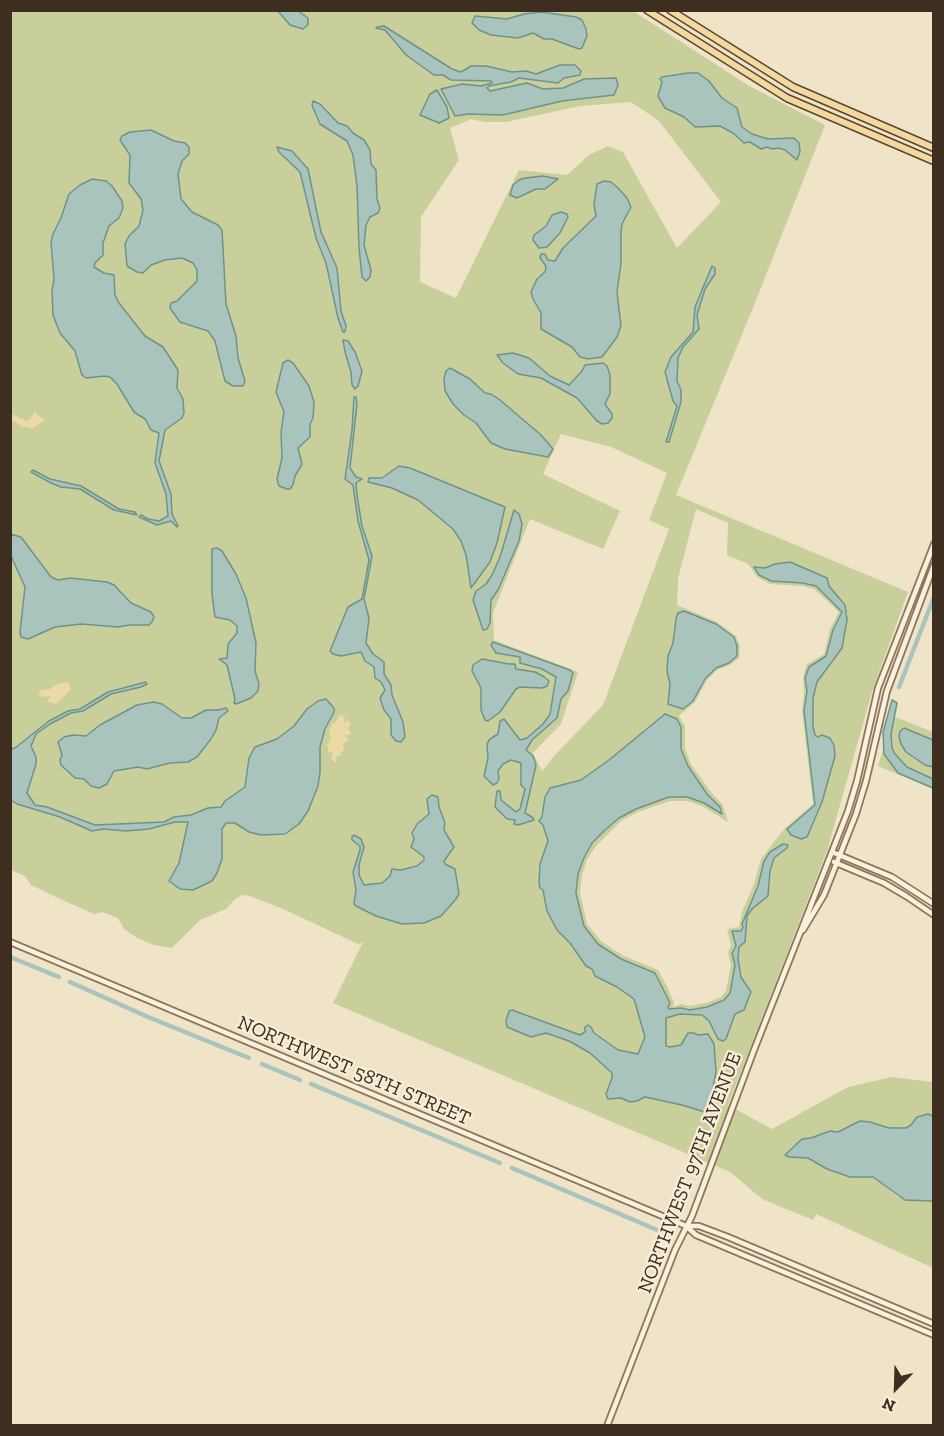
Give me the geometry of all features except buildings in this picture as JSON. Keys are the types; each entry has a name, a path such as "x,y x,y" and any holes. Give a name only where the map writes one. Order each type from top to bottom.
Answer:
{"main road":[{"path":"647,10 784,96 933,161"},
{"path":"670,10 786,83 933,148"},
{"path":"670,26 678,15"},
{"path":"837,121 842,109"},
{"path":"888,142 899,140 904,135"},
{"path":"921,143 926,152 926,158"},
{"path":"926,158 933,154"}],"street":[{"name":"NORTHWEST 97TH AVENUE","path":"607,1425 675,1250 692,1216 750,1060 848,811 878,688 933,544"},
{"name":"NORTHWEST 97TH AVENUE","path":"802,932 824,895 840,855 866,782 886,691 933,565"},
{"path":"832,852 894,878 933,904"},
{"path":"829,860 890,886 933,915"},
{"path":"890,886 894,878"},
{"name":"NORTHWEST 58TH STREET","path":"10,942 686,1226 696,1235 933,1335"},
{"name":"NORTHWEST 58TH STREET","path":"686,1226 699,1226 720,1233 933,1324"}],"green space":[{"path":"11,11 633,11 751,87 825,125 676,495 908,592 872,692 827,851 728,1105 772,1129 848,1087 892,1077 933,1082 933,1116 928,1114 917,1117 906,1128 889,1128 860,1121 838,1132 830,1131 802,1139 786,1155 808,1158 827,1169 849,1177 873,1177 897,1196 933,1201 933,1268 816,1214 813,1220 762,1199 730,1172 333,1003 363,942 358,944 283,909 242,895 226,909 200,920 172,948 154,945 137,938 124,929 118,918 102,912 94,914 58,898 31,885 25,876 11,870","holes":["631,102 659,121 721,202 677,248 623,152 608,146 589,155 567,175 519,170 456,298 420,282 421,217 459,160 450,128 471,119 484,122 506,122 580,106","561,434 611,447 667,473 649,520 669,529 603,705 542,771 533,753 561,724 578,672 494,640 493,613 530,519 603,549 620,511 543,474","696,509 728,523 727,555 748,564 757,577 770,584 814,589 839,612 830,629 824,654 806,665 803,678 802,711 813,804 784,829 761,859 739,927 727,929 731,945 728,953 731,965 726,991 721,997 706,1003 690,1006 681,1004 673,1007 674,1003 658,970 622,955 601,941 587,924 580,893 587,860 596,846 621,821 638,812 670,801 687,801 702,806 728,822 723,805 691,764 685,748 685,726 679,716 695,702 707,680 717,670 730,665 739,658 740,646 736,636 717,622 677,605 678,579"]},
{"path":"893,716 933,732 933,789 878,766"}],"sand":[{"path":"10,410 12,414 26,421 35,411 44,421 32,429 24,426 23,428 11,421"},
{"path":"68,682 70,691 56,704 49,702 50,696 42,697 38,694 57,684"},
{"path":"340,715 345,717 344,723 348,720 351,724 348,728 351,732 350,735 345,735 349,740 343,743 344,748 340,756 335,757 337,760 335,763 331,758 333,752 329,753 327,745 331,738 329,734 332,723 334,724"}],"water":[{"path":"278,11 298,11 308,18 308,25 303,29 290,25"},
{"path":"542,12 582,20 587,36 582,48 579,49 552,39 544,39 533,33 518,38 491,35 479,30 472,23 475,16 507,19"},
{"path":"384,26 452,69 461,72 471,66 486,66 512,72 526,71 536,74 560,65 575,65 581,71 580,75 564,78 558,83 519,78 511,82 489,86 487,88 490,91 527,83 543,89 563,88 584,79 616,78 618,85 614,95 562,101 503,115 455,116 441,89 462,84 481,86 492,83 491,81 451,80 443,75 434,75 406,55 385,30 376,28"},
{"path":"698,73 709,81 722,98 737,108 742,127 752,134 768,139 794,138 799,143 800,151 797,160 779,148 761,149 750,142 744,143 733,133 720,126 695,127 684,117 665,108 658,96 662,82 660,79"},
{"path":"437,90 447,107 449,118 439,123 420,115 430,94"},
{"path":"313,101 320,104 338,123 347,126 364,140 370,150 371,164 376,170 377,199 380,208 378,213 370,217 366,225 364,245 371,270 370,277 366,281 362,277 359,248 357,186 353,155 347,141 320,124 312,105"},
{"path":"151,130 174,141 185,143 189,147 189,154 182,161 178,174 181,199 192,212 218,225 222,230 226,304 236,336 238,358 245,381 243,386 233,386 225,381 215,341 208,331 180,322 170,308 171,303 177,301 197,281 197,270 193,263 182,258 165,260 151,265 143,273 127,266 125,244 139,226 143,210 141,199 129,183 130,155 120,140 122,136 130,132"},
{"path":"277,147 292,151 308,169 321,232 337,268 345,332 338,318 326,263 316,238 300,172 279,152"},
{"path":"543,176 558,179 545,189 536,189 517,198 510,195 513,185 519,180"},
{"path":"92,179 106,181 112,186 122,201 123,208 119,218 109,226 103,243 103,255 94,267 104,273 114,275 115,295 119,303 145,336 163,347 178,370 177,388 183,399 184,413 182,418 165,430 159,461 171,494 172,514 177,527 171,521 157,525 139,517 141,515 159,521 168,516 166,494 155,463 159,433 151,430 145,419 134,412 117,384 110,377 86,378 82,375 75,351 60,333 53,315 54,279 51,242 53,234 69,194"},
{"path":"604,181 611,182 617,187 627,198 631,207 622,224 621,232 621,263 617,292 621,326 617,337 602,357 588,359 580,357 572,347 541,329 541,313 531,292 537,279 545,272 546,266 540,258 541,254 545,254 548,260 555,261 563,248 596,216 594,205 597,184"},
{"path":"561,212 567,214 568,217 560,233 547,247 539,248 533,240 534,235 546,226 552,215"},
{"path":"712,266 715,268 715,274 705,289 697,315 699,329 683,347 678,358 677,381 681,390 681,402 669,442 666,442 677,406 673,401 665,372 671,357 693,332 695,307"},
{"path":"343,340 348,341 355,352 362,371 355,389 352,385"},
{"path":"513,353 529,358 550,376 569,385 585,365 603,363 607,366 610,375 610,394 605,404 612,418 608,423 602,424 577,398 541,378 518,374 503,363 497,355"},
{"path":"288,360 293,363 309,386 314,402 310,437 298,448 302,464 290,489 279,486 277,479 282,458 281,432 284,412 276,392 283,363"},
{"path":"450,368 470,379 485,393 500,400 541,435 553,449 548,457 505,449 491,443 476,423 453,404 445,391 444,379 446,371"},
{"path":"354,397 356,397 357,404 350,468 356,477 362,479 356,483 357,495 362,526 372,556 364,599 369,618 366,643 373,654 384,662 384,674 391,685 392,695 403,722 405,737 401,742 396,741 391,735 391,719 384,710 380,698 385,690 381,682 375,678 374,667 365,661 361,652 341,656 330,651 348,607 362,599 369,560 358,521 353,485 345,479"},
{"path":"399,466 410,468 505,507 490,562 471,588 466,555 453,529 418,500 392,488 368,482 369,478 382,478"},
{"path":"33,470 50,479 81,486 119,509 135,512 137,515 114,510 80,489 61,487 51,483 31,472"},
{"path":"514,510 519,514 522,524 519,541 498,590 491,600 490,623 487,629 483,630 473,600 476,591 486,584 492,575 500,557"},
{"path":"10,534 21,537 51,577 58,580 70,578 107,582 114,585 131,603 151,612 154,617 152,622 149,625 118,627 81,624 55,627 28,639 21,637 25,587 11,556"},
{"path":"217,548 222,551 236,574 246,598 256,643 255,671 259,684 258,691 251,698 236,704 227,665 219,659 227,658 228,644 237,633 237,626 230,620 215,617 212,594 212,549"},
{"path":"790,562 827,578 829,586 845,605 847,620 842,648 817,682 813,698 815,735 830,738 834,745 835,756 822,802 807,837 801,839 791,835 787,829 815,805 804,711 807,691 805,678 809,667 826,656 833,630 842,612 816,586 771,581 759,575 754,567 765,568"},
{"path":"684,611 716,624 734,637 737,656 729,663 716,668 705,679 693,701 683,709 668,704 670,684 667,671 676,619 678,613"},
{"path":"493,642 573,673 568,691 561,699 557,718 532,740 526,750 533,756 536,765 525,813 534,820 518,825 514,824 515,820 507,819 495,807 497,791 500,791 501,800 516,812 520,809 525,789 521,785 521,763 511,760 503,764 498,771 499,779 493,785 484,776 488,758 487,744 498,734 500,721 504,719 520,740 527,738 543,724 550,714 556,677 542,669 520,663 520,657 496,653 491,645"},
{"path":"482,659 515,664 516,669 535,672 549,681 547,686 542,688 520,687 516,689 500,712 488,721 485,720 481,710 481,688 472,671 473,665"},
{"path":"146,682 147,684 141,687 111,694 83,711 71,713 50,724 36,734 31,746 36,757 36,764 27,793 35,805 47,807 95,825 164,822 208,808 221,807 225,801 245,787 249,758 255,747 277,739 294,726 307,709 318,701 326,699 334,708 320,747 318,786 308,811 299,824 285,834 261,835 249,832 235,823 226,823 222,829 222,859 217,873 212,881 193,890 180,889 169,881 179,863 188,822 175,822 149,829 92,831 11,800 11,749 49,721 68,711 80,709 108,692"},
{"path":"892,700 897,703 891,734 892,748 907,767 933,779 933,788 898,773 884,754 883,732"},
{"path":"154,702 162,704 182,718 191,718 206,710 226,708 228,711 219,718 211,739 197,757 188,762 170,763 147,769 138,767 114,771 107,784 99,788 91,786 84,779 75,778 61,765 62,755 58,742 64,737 86,736 100,725 137,705"},
{"path":"665,714 677,719 681,727 681,749 688,766 707,794 720,807 722,814 704,803 687,797 669,797 619,818 592,843 578,874 576,893 584,926 598,944 621,959 655,973 670,1003 669,1009 690,1010 707,1007 724,1000 730,993 735,965 732,953 736,946 732,931 741,931 743,927 742,924 758,886 764,861 770,852 783,844 788,845 774,858 770,871 768,896 747,916 745,942 739,947 738,959 741,977 751,992 744,1010 735,1014 726,1039 723,1041 718,1039 709,1021 702,1015 680,1014 666,1018 666,1046 681,1045 688,1033 708,1034 714,1044 716,1072 708,1113 645,1097 630,1102 621,1098 608,1099 606,1094 612,1073 590,1053 569,1041 546,1033 531,1037 507,1027 506,1021 509,1011 512,1010 580,1035 585,1032 585,1027 588,1025 594,1033 618,1050 638,1054 645,1037 634,999 595,976 592,969 586,966 570,943 557,930 547,911 543,890 539,883 540,864 548,841 543,825 539,821 542,817 545,797 550,788 581,780"},
{"path":"904,728 933,740 933,767 925,765 906,752 899,737 900,731"},
{"path":"432,795 438,797 445,823 444,830 454,847 444,861 445,864 455,869 459,894 456,899 441,916 424,923 402,924 376,916 356,906 354,904 356,890 353,872 360,846 352,840 352,837 354,835 361,839 364,847 359,875 364,885 382,883 390,876 392,869 401,870 417,866 424,860 424,857 411,847 414,839 412,833 417,824 429,814 427,799"},
{"path":"928,1114 933,1116 933,1201 905,1200 873,1177 850,1177 827,1169 808,1158 785,1155 802,1139 830,1131 838,1132 860,1121 889,1128 906,1128 917,1117"}],"waterway":[{"path":"899,687 934,597"},
{"path":"10,957 59,977"},
{"path":"70,982 249,1058"},
{"path":"262,1064 300,1080"},
{"path":"311,1084 500,1163"},
{"path":"512,1168 669,1235"}]}
